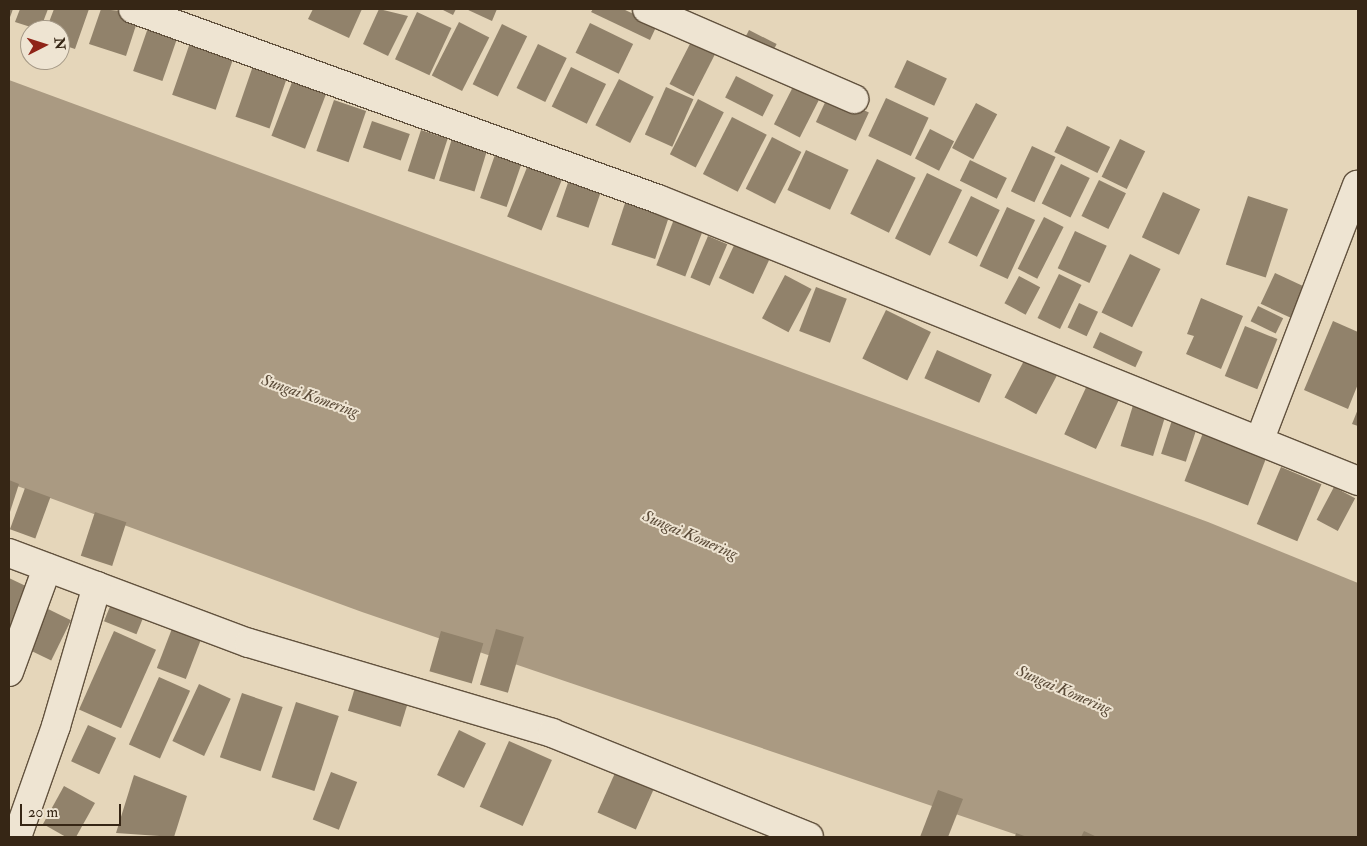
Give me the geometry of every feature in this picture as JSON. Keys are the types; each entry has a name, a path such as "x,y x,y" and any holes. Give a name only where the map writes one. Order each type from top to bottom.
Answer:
{"street":[{"path":"133,9 658,199 1260,439 1358,481"},
{"path":"647,9 854,99"},
{"path":"1260,439 1357,185"},
{"path":"9,553 249,644 552,733 809,837"},
{"path":"9,672 47,568"},
{"path":"17,837 56,726 97,586"}],"water":[{"name":"Sungai Komering","path":"9,80 1208,522 1358,583 1358,837 1023,837 362,612 9,483"}],"building":[{"path":"9,9 13,9 9,20"},
{"path":"20,9 48,9 44,20 20,20 20,24 15,22"},
{"path":"54,9 89,9 75,49 70,47 70,20 50,20"},
{"path":"101,9 140,13 126,56 89,44"},
{"path":"313,9 362,9 349,38 308,19"},
{"path":"379,9 408,16 388,56 363,44"},
{"path":"441,9 456,9 453,15"},
{"path":"466,9 497,9 492,21"},
{"path":"593,9 623,9 657,25 650,40 591,12"},
{"path":"417,12 451,28 429,75 395,59"},
{"path":"151,19 180,29 162,81 133,71"},
{"path":"459,22 489,37 462,91 432,75"},
{"path":"590,23 633,44 619,74 576,53"},
{"path":"502,24 527,36 498,96 473,84"},
{"path":"749,30 777,44 768,61 740,47"},
{"path":"694,36 718,48 694,96 669,84"},
{"path":"192,37 235,52 216,110 172,95"},
{"path":"538,44 567,58 545,102 517,88"},
{"path":"255,60 289,72 270,128 235,117"},
{"path":"907,60 947,79 934,106 894,87"},
{"path":"571,67 606,84 587,124 552,107"},
{"path":"736,76 773,95 763,116 725,97"},
{"path":"294,77 328,90 305,149 271,136"},
{"path":"798,77 824,90 800,137 774,124"},
{"path":"619,79 654,97 630,143 595,125"},
{"path":"666,87 693,99 672,147 645,135"},
{"path":"829,94 869,113 856,141 816,122"},
{"path":"886,98 929,118 911,156 868,136"},
{"path":"698,99 724,112 696,167 670,154"},
{"path":"334,100 366,111 349,162 316,151"},
{"path":"976,103 997,114 973,159 952,148"},
{"path":"732,117 767,135 738,192 703,174"},
{"path":"372,121 410,134 401,160 363,147"},
{"path":"1067,126 1110,147 1097,173 1054,152"},
{"path":"930,129 954,141 939,171 915,158"},
{"path":"421,130 448,139 434,180 408,171"},
{"path":"454,132 489,143 474,192 439,181"},
{"path":"772,137 801,152 775,204 746,189"},
{"path":"1120,139 1145,151 1127,189 1102,177"},
{"path":"498,146 524,155 507,207 480,198"},
{"path":"1032,146 1056,157 1034,202 1011,191"},
{"path":"806,150 849,170 830,210 787,190"},
{"path":"877,159 916,178 889,233 850,214"},
{"path":"530,160 564,174 541,230 507,217"},
{"path":"970,160 1007,178 997,199 960,181"},
{"path":"1061,164 1090,178 1070,218 1042,204"},
{"path":"927,173 962,190 930,256 895,239"},
{"path":"570,177 602,188 588,228 556,217"},
{"path":"1099,180 1126,193 1108,229 1081,216"},
{"path":"1163,192 1200,209 1179,255 1142,237"},
{"path":"971,196 1000,210 977,257 948,243"},
{"path":"1248,196 1288,209 1266,277 1226,264"},
{"path":"625,203 669,217 655,259 611,245"},
{"path":"1007,207 1035,220 1008,279 980,266"},
{"path":"676,214 705,225 685,276 656,265"},
{"path":"1044,217 1064,227 1037,279 1018,269"},
{"path":"1075,231 1107,246 1089,283 1058,268"},
{"path":"708,236 727,244 710,286 690,277"},
{"path":"737,239 771,255 753,294 719,278"},
{"path":"1130,254 1161,269 1132,327 1102,312"},
{"path":"1275,273 1309,289 1295,320 1261,304"},
{"path":"1059,274 1081,285 1060,329 1038,318"},
{"path":"785,275 811,289 788,332 762,318"},
{"path":"1019,276 1040,287 1026,315 1004,303"},
{"path":"816,287 847,299 830,343 799,331"},
{"path":"1201,298 1243,316 1221,369 1186,354 1194,336 1187,334"},
{"path":"1079,303 1098,312 1087,336 1068,327"},
{"path":"1258,306 1283,318 1276,334 1251,321"},
{"path":"886,310 931,332 907,380 862,359"},
{"path":"1333,321 1358,332 1358,384 1348,409 1304,390"},
{"path":"1245,326 1277,339 1257,389 1225,376"},
{"path":"1100,332 1143,352 1135,367 1093,347"},
{"path":"937,350 992,374 979,403 924,378"},
{"path":"1027,355 1059,372 1036,414 1004,397"},
{"path":"1090,379 1122,394 1096,449 1064,434"},
{"path":"1134,402 1167,412 1153,456 1121,446"},
{"path":"1358,409 1358,426 1352,424"},
{"path":"1175,411 1200,419 1186,462 1161,454"},
{"path":"1206,425 1269,449 1248,505 1184,481"},
{"path":"1281,467 1322,484 1297,541 1257,524"},
{"path":"9,480 19,484 9,515"},
{"path":"1334,487 1355,498 1338,531 1317,520"},
{"path":"25,488 50,497 35,539 10,529"},
{"path":"95,512 126,522 112,566 81,556"},
{"path":"9,578 32,589 9,637"},
{"path":"113,599 145,612 136,634 104,621"},
{"path":"44,607 71,620 51,661 24,647"},
{"path":"173,626 202,637 186,679 157,668"},
{"path":"496,629 524,637 508,693 480,685"},
{"path":"114,631 156,650 121,728 79,710"},
{"path":"441,631 483,643 472,684 429,671"},
{"path":"159,677 190,691 160,758 129,745"},
{"path":"357,681 410,697 401,727 348,711"},
{"path":"199,684 231,699 204,756 172,741"},
{"path":"242,693 283,707 261,771 220,757"},
{"path":"296,702 339,716 314,791 272,777"},
{"path":"88,725 116,738 99,774 71,761"},
{"path":"459,730 486,743 464,788 437,775"},
{"path":"509,741 552,760 523,826 480,807"},
{"path":"619,764 657,781 636,830 597,812"},
{"path":"331,772 357,782 339,830 313,820"},
{"path":"134,775 187,796 174,837 116,833"},
{"path":"64,786 95,803 76,837 66,837 43,824"},
{"path":"938,790 963,799 948,837 920,837"},
{"path":"1084,831 1097,837 1081,837"},
{"path":"1016,833 1027,837 1015,837"}]}
